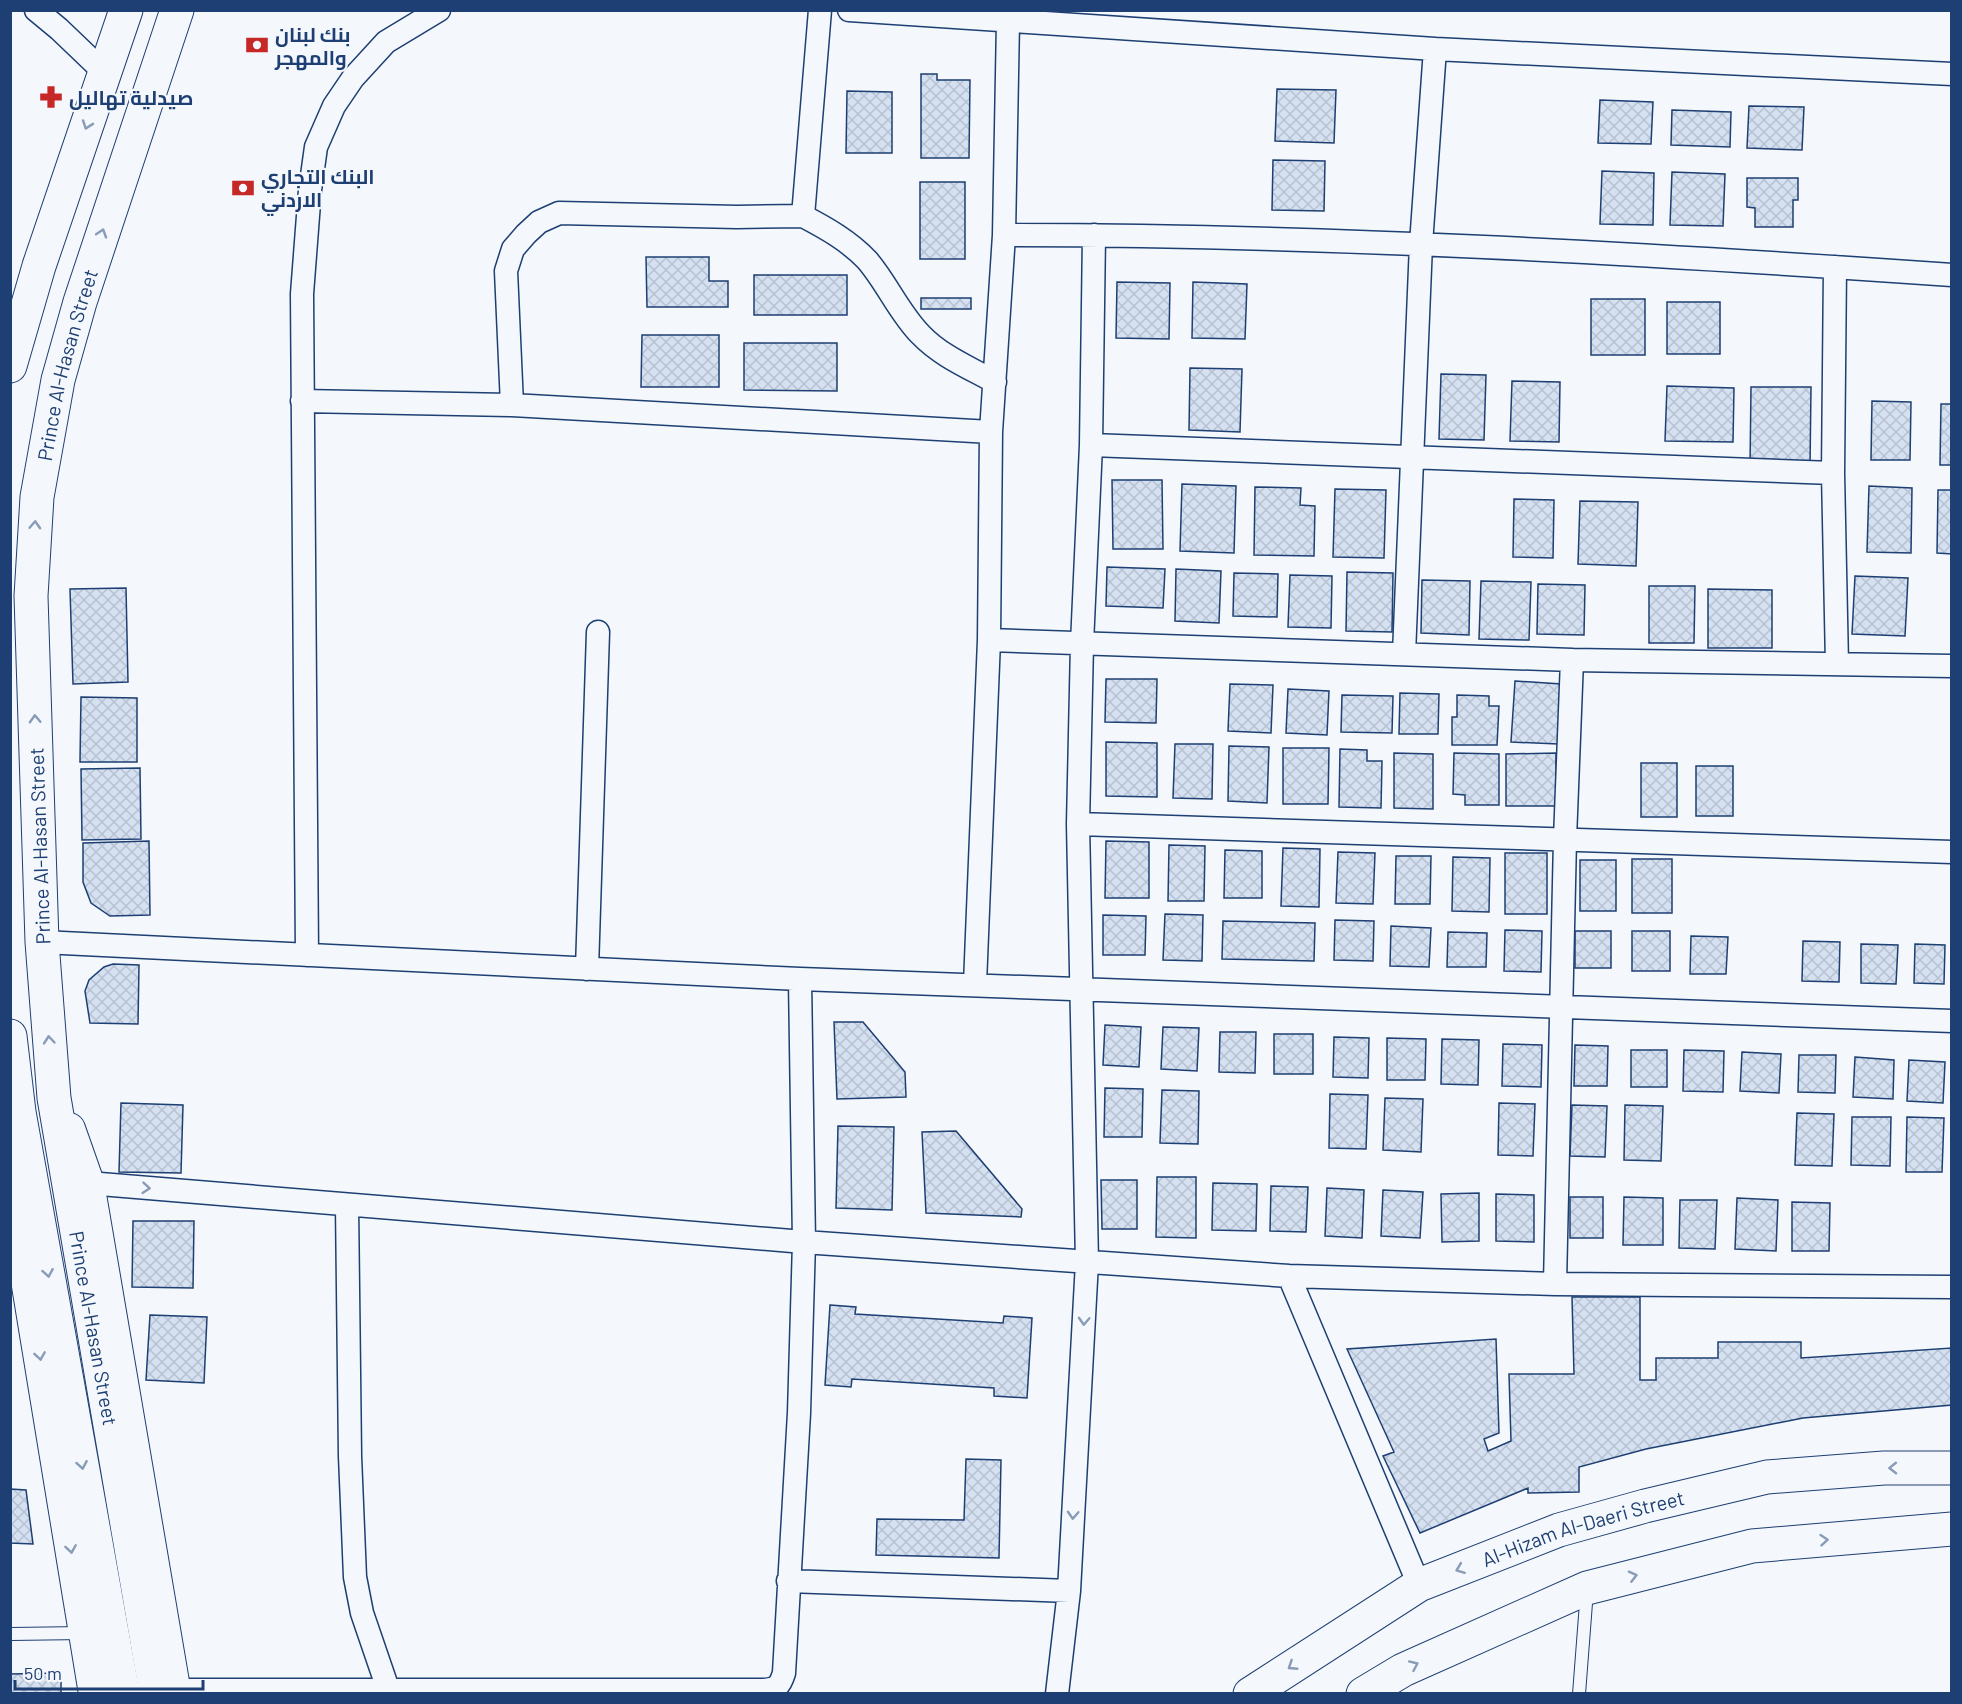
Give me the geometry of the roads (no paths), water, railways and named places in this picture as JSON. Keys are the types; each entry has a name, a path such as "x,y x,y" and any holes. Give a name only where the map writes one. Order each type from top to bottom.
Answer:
{"highway":[{"path":"10,366 39,266 126,10"},
{"name":"Prince Al-Hasan Street","path":"169,1692 54,1098 42,942 31,596 37,497 58,380 80,302 177,10"},
{"name":"Prince Al-Hasan Street","path":"10,1036 19,1112 123,1694"},
{"name":"Al-Hizam Al-Daeri Street","path":"1250,1694 1419,1585 1559,1530 1645,1506 1767,1477 1884,1468 1952,1468"},
{"path":"1363,1694 1402,1670 1587,1588 1752,1546 1952,1529"}],"main road":[{"path":"10,301 39,266"},
{"path":"54,1098 72,1137 88,1183 169,1692"},
{"path":"19,1112 12,1148 11,1182 95,1694"}],"street":[{"path":"36,10 105,73"},
{"path":"307,955 302,294 310,189 316,147 334,106 353,78 386,42 439,10"},
{"path":"803,216 820,10"},
{"path":"849,10 1434,49 1952,74"},
{"path":"975,984 989,640 991,432 1004,235 1008,21"},
{"path":"1404,654 1421,244 1434,49"},
{"path":"512,405 506,271 513,249 539,222 559,213 737,217 803,216 836,234 868,261 906,318 938,350 995,382"},
{"path":"1004,235 1094,235 1421,244 1952,275"},
{"path":"1057,1694 1069,1592 1088,1262 1078,824 1082,644 1091,446 1094,235"},
{"path":"1835,267 1833,473 1837,664"},
{"path":"302,401 512,405 991,432"},
{"path":"1091,446 1833,473"},
{"path":"587,969 598,632"},
{"path":"989,640 1572,660 1952,666"},
{"path":"1555,1284 1565,839 1572,660"},
{"path":"1078,824 1952,852"},
{"path":"42,942 800,979 1952,1021"},
{"path":"169,1692 388,1689 775,1689 780,1685 784,1673 799,1413 804,1242 800,979"},
{"path":"88,1183 804,1242 1289,1276 1555,1284 1952,1287"},
{"path":"347,1205 350,1456 355,1577 362,1613 388,1689"},
{"path":"1289,1276 1419,1585"},
{"path":"788,1581 1069,1592"}],"lane":[{"path":"1579,1694 1587,1588"},
{"path":"10,1634 85,1633"}],"place":[{"name":"بنك لبنان والمهجر","path":"257,45"},
{"name":"صيدلية تهاليل","path":"51,97"},
{"name":"البنك التجاري الاردني","path":"243,188"}]}
